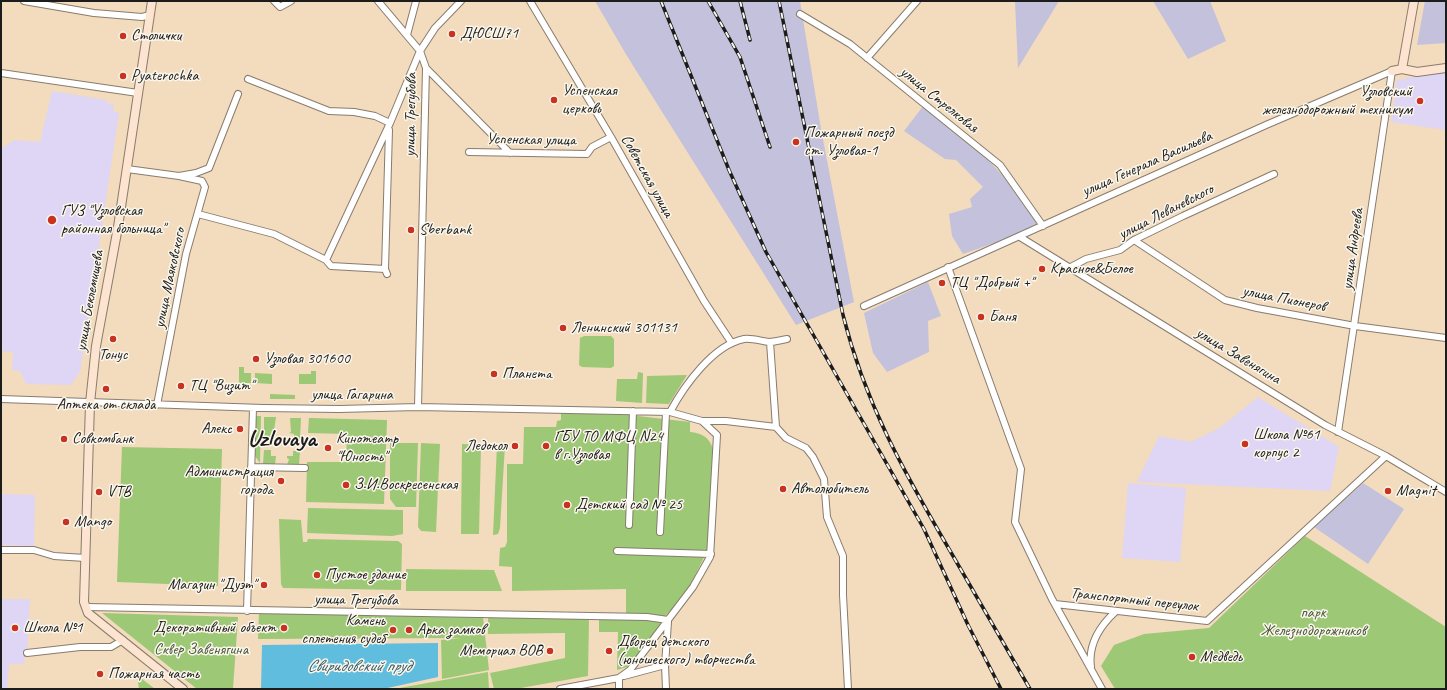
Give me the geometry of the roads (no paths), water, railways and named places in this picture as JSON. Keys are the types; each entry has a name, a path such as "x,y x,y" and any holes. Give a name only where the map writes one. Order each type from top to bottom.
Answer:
{"main road":[{"name":"улица Беклемищева","path":"86,607 84,602 90,402 96,346 127,169 152,1"},
{"path":"1402,69 1414,1"},
{"name":"улица Генерала Васильева","path":"1392,71 1402,69 1417,72 1446,68"},
{"path":"86,607 88,613 183,689"}],"street":[{"path":"24,1 94,13 142,17 150,15"},
{"path":"274,1 280,7 291,1"},
{"path":"378,1 420,51 436,28 461,1"},
{"path":"407,35 416,1"},
{"name":"Советская улица","path":"530,1 611,137 708,307 731,342"},
{"path":"867,58 917,1"},
{"name":"улица Стрелковая","path":"800,14 850,44 1000,165 1009,175 1043,226"},
{"name":"улица Трегубова","path":"418,407 426,68 420,51"},
{"name":"улица Трегубова","path":"326,260 389,125 420,51"},
{"path":"426,68 510,153"},
{"name":"улица Генерала Васильева","path":"864,306 1266,125 1392,71"},
{"name":"улица Андреева","path":"1338,432 1392,71"},
{"path":"1,73 138,93"},
{"path":"198,214 274,234 326,260 331,266 386,271 389,125 375,116 354,112 329,111 248,79"},
{"name":"улица Маяковского","path":"179,176 196,174 209,168 238,94"},
{"name":"Успенская улица","path":"469,152 587,154 592,147 611,137"},
{"name":"улица Маяковского","path":"127,169 179,176 202,181 205,187 186,254 157,405"},
{"name":"улица Леваневского","path":"1069,268 1086,259 1120,250 1134,240 1274,174"},
{"name":"улица Завенягина","path":"1020,237 1338,432 1386,456 1446,492"},
{"name":"улица Пионеров","path":"1134,240 1225,300 1257,308 1355,326 1446,338"},
{"name":"Транспортный переулок","path":"948,267 1021,470 1015,522 1055,604 1115,612 1207,621 1386,456"},
{"path":"660,532 668,412 697,373 731,342 747,339 770,342 787,339"},
{"path":"770,342 776,427 786,438 806,448 814,457 824,479 827,517 843,556 843,595 848,689"},
{"name":"улица Гагарина","path":"1,399 253,408 339,409 418,407 668,412 702,421"},
{"path":"86,607 247,611 253,408"},
{"path":"629,525 633,411"},
{"path":"702,421 726,421 776,427"},
{"path":"619,678 630,670 693,587 711,554 716,435 702,421"},
{"path":"251,467 305,468"},
{"path":"1,550 34,550 54,556 85,558"},
{"path":"617,551 711,554"},
{"path":"1055,604 1102,689"},
{"name":"улица Трегубова","path":"247,611 647,617 668,620"},
{"path":"1091,670 1092,648 1102,624 1115,612"},
{"path":"666,689 664,665 668,620"},
{"path":"27,653 80,647 112,647 123,640"},
{"path":"560,689 619,678 664,665"},
{"path":"619,678 619,689"}],"water":[{"name":"Свиридовский пруд","path":"438,643 438,677 383,689 261,689 262,645"}],"railway":[{"path":"661,1 729,170 766,252 924,529 968,625 1001,689"},
{"path":"708,1 740,57 770,147"},
{"path":"740,1 750,40"},
{"path":"779,1 843,315 863,378 874,407 901,464 1030,689"}],"place":[{"name":"ДЮСШ71","path":"452,34"},
{"name":"Столички","path":"123,36"},
{"name":"Pyaterochka","path":"123,76"},
{"name":"Успенская церковь","path":"554,100"},
{"name":"Узловский железнодорожный техникум","path":"1420,101"},
{"name":"Пожарный поезд ст. Узловая-1","path":"796,142"},
{"name":"ГУЗ \"Узловская районная больница\"","path":"52,220"},
{"name":"Sberbank","path":"411,230"},
{"name":"Красное&Белое","path":"1042,269"},
{"name":"ТЦ \"Добрый +\"","path":"942,283"},
{"name":"Баня","path":"981,317"},
{"name":"Ленинский 301131","path":"563,328"},
{"name":"Тонус","path":"113,339"},
{"name":"Узловая 301600","path":"256,359"},
{"name":"Планета","path":"494,374"},
{"name":"ТЦ \"Визит\"","path":"181,386"},
{"name":"Аптека от склада","path":"106,389"},
{"name":"Алекс","path":"240,429"},
{"name":"Совкомбанк","path":"64,439"},
{"name":"Школа №61 корпус 2","path":"1245,444"},
{"name":"Ледокол","path":"515,446"},
{"name":"ГБУ ТО МФЦ N24 в г.Узловая","path":"546,446"},
{"name":"Кинотеатр \"Юность\"","path":"328,448"},
{"name":"Администрация города","path":"281,481"},
{"name":"З.И.Воскресенская","path":"346,485"},
{"name":"Автолюбитель","path":"783,489"},
{"name":"Magnit","path":"1388,491"},
{"name":"VTB","path":"99,492"},
{"name":"Детский сад № 25","path":"567,505"},
{"name":"Mango","path":"66,522"},
{"name":"Пустое здание","path":"317,575"},
{"name":"Магазин \"Дуэт\"","path":"264,585"},
{"name":"Школа №1","path":"15,628"},
{"name":"Декоративный объект","path":"284,628"},
{"name":"Камень сплетения судеб","path":"393,630"},
{"name":"Арка замков","path":"409,630"},
{"name":"Мемориал ВОВ","path":"550,651"},
{"name":"Дворец детского (юношеского) творчества","path":"609,651"},
{"name":"Медведь","path":"1192,657"},
{"name":"Пожарная часть","path":"100,674"}],"district":[{"name":"Uzlovaya","path":"282,440"}],"park label":[{"name":"парк Железнодорожников","path":"1313,622"},
{"name":"Сквер Завенягина","path":"201,650"}]}
